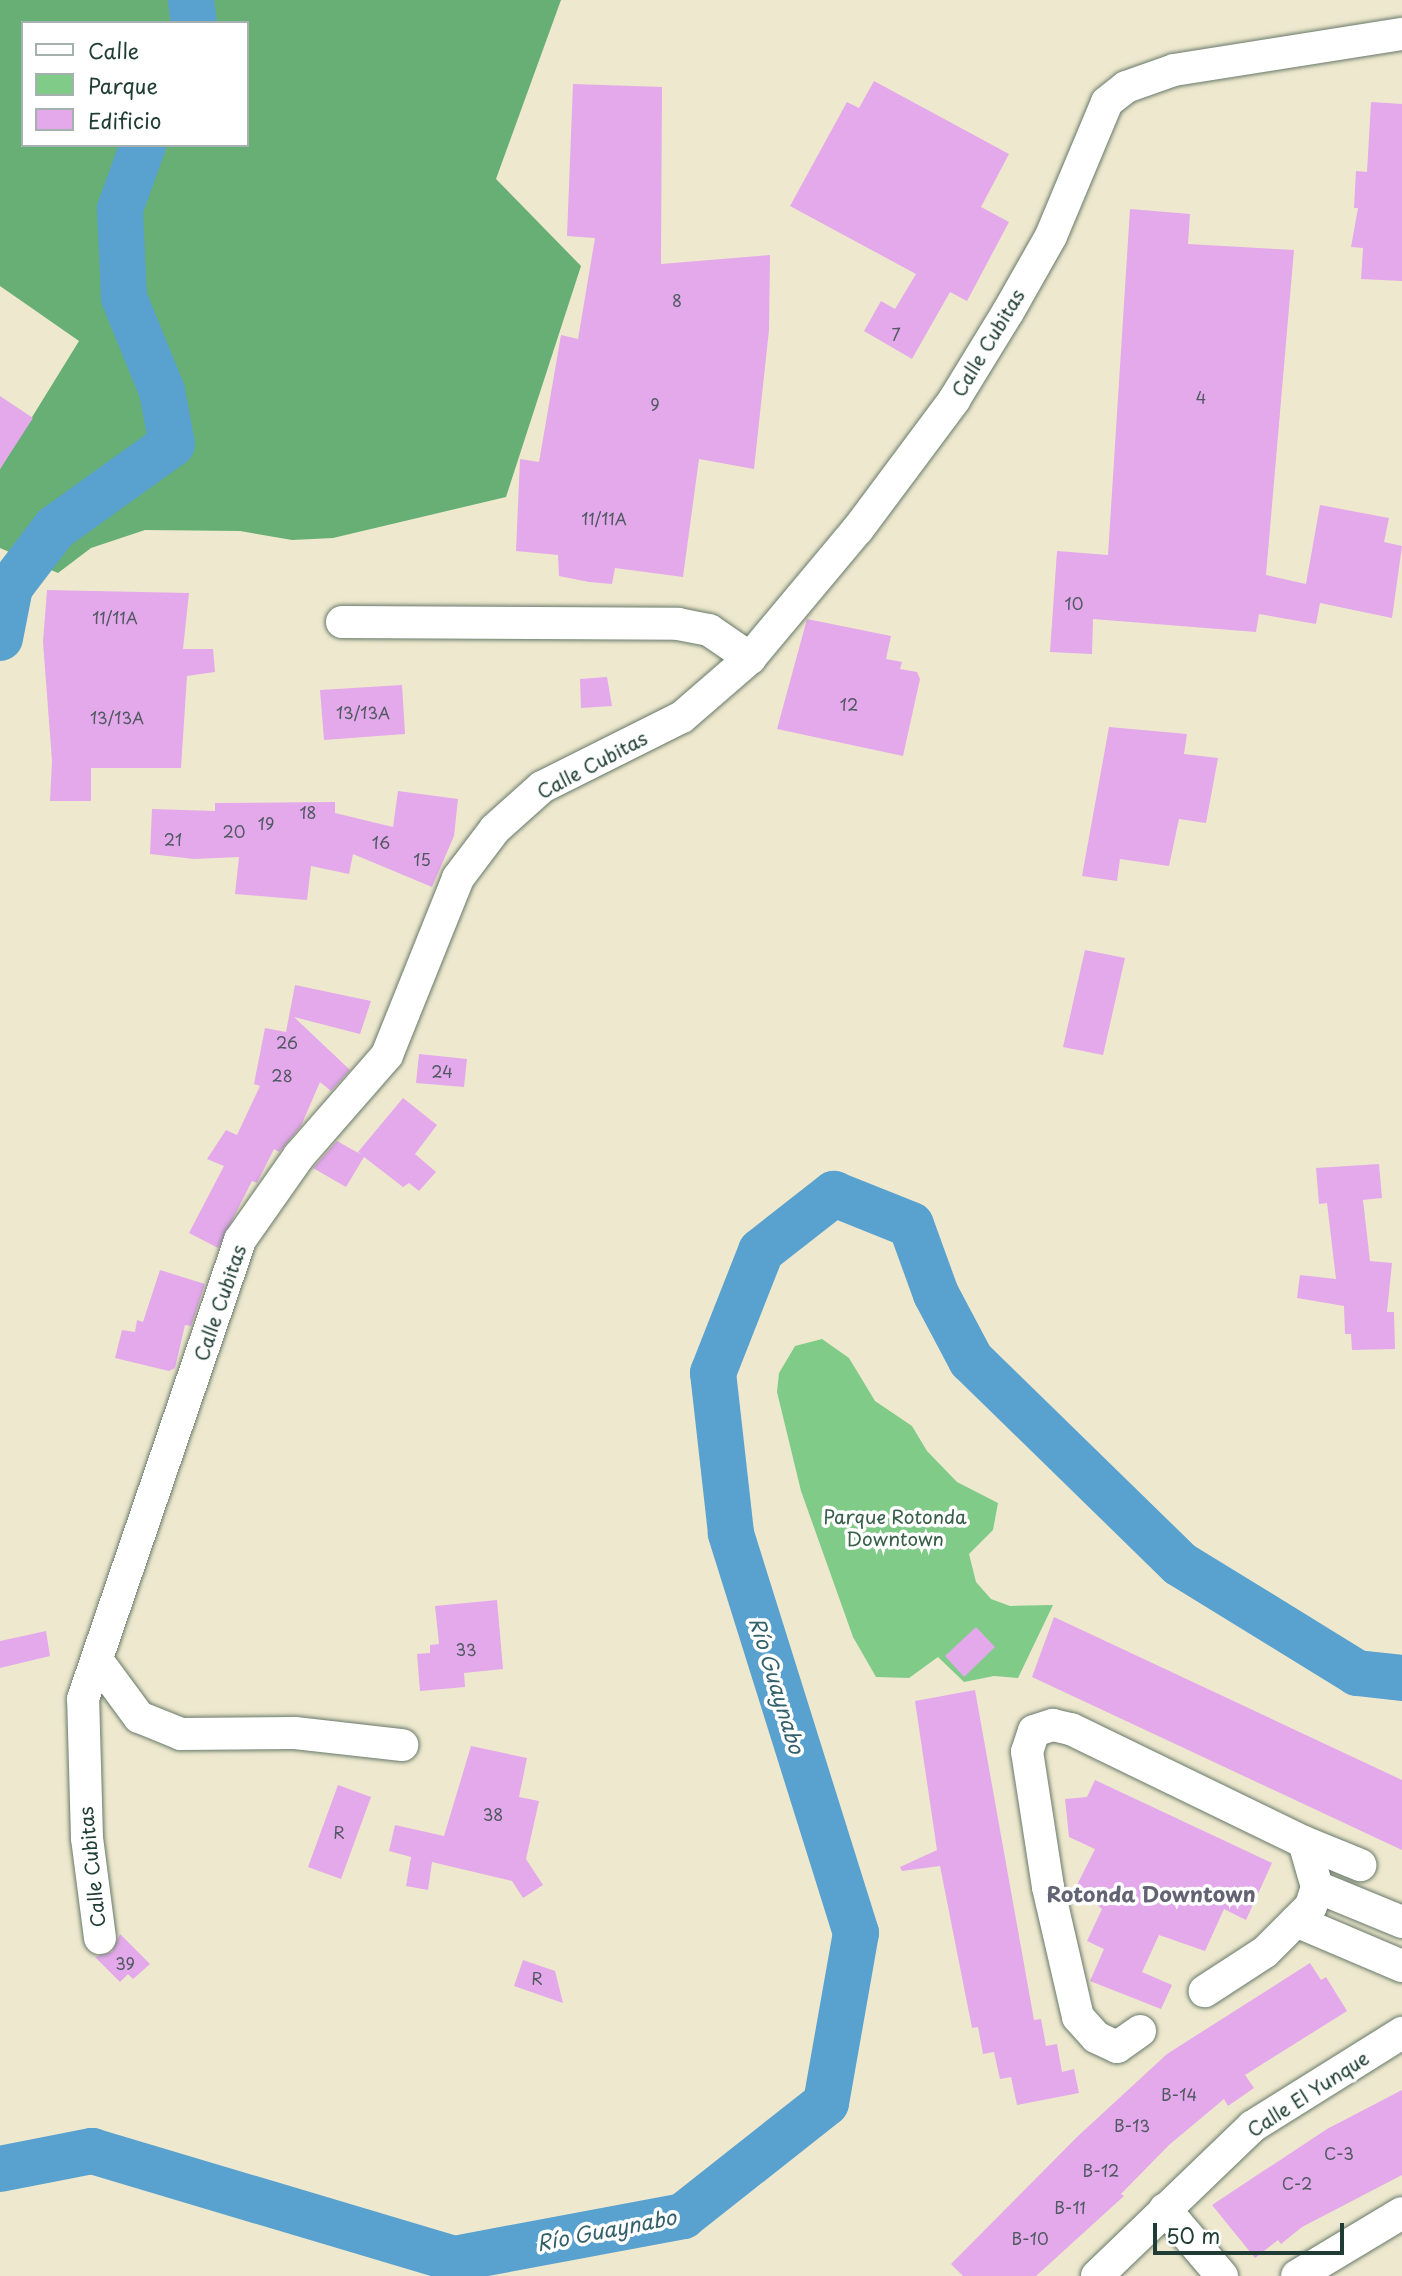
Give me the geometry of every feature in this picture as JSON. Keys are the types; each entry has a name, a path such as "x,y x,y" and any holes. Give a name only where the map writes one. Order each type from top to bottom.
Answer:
{"street":[{"name":"Calle Cubitas","path":"100,1938 87,1838 82,1747 83,1699 240,1240 299,1156 387,1055 458,878 495,829 542,787 682,717 750,658 858,529 954,400 1051,236 1107,103 1126,87 1174,70 1402,34"},
{"path":"342,622 678,624 709,630 750,658"},
{"path":"97,1660 139,1717 181,1734 295,1733 402,1745"},
{"path":"1140,2031 1117,2047 1096,2037 1078,2017 1048,1887 1027,1752 1034,1731 1053,1725 1071,1729 1304,1842 1360,1865"},
{"path":"1205,1991 1265,1952 1308,1905 1304,1842"},
{"path":"1308,1905 1402,1922"},
{"path":"1308,1905 1402,1945"},
{"path":"1308,1905 1402,1966"},
{"name":"Calle El Yunque","path":"1097,2276 1253,2126 1402,2033"},
{"path":"1165,2209 1222,2276"},
{"path":"1297,2276 1402,2213"}],"green space":[{"path":"0,0 561,0 496,179 581,266 506,497 333,538 292,540 240,531 145,530 91,548 58,573 0,548 0,469 79,341 0,286"},
{"name":"Parque Rotonda Downtown","path":"822,1339 849,1358 875,1401 912,1426 927,1451 957,1482 998,1503 993,1530 969,1554 976,1582 991,1599 1010,1606 1053,1605 1018,1678 994,1676 964,1682 938,1657 909,1678 876,1677 853,1637 801,1491 777,1392 779,1373 795,1346"}],"building":[{"path":"874,81 1009,154 981,207 1009,222 967,301 950,292 912,359 864,331 881,301 895,309 916,274 790,206 847,102 859,108"},
{"path":"573,84 662,87 661,264 770,255 769,330 754,469 699,459 683,577 615,568 612,584 589,582 559,576 558,555 516,551 520,459 539,462 561,335 578,339 595,238 567,236"},
{"path":"1371,102 1402,104 1402,281 1361,279 1363,248 1351,247 1358,208 1354,208 1356,171 1367,172"},
{"path":"1130,209 1190,214 1188,244 1294,250 1266,575 1306,584 1320,505 1389,518 1384,542 1402,546 1392,618 1320,603 1316,624 1259,614 1256,632 1093,619 1092,654 1050,652 1057,551 1108,555"},
{"path":"0,396 33,418 0,469"},
{"path":"47,590 189,593 183,649 213,649 215,672 187,676 181,768 91,768 91,801 50,801 52,761 43,642"},
{"path":"807,619 891,636 886,659 902,662 900,669 917,672 920,679 903,756 777,729"},
{"path":"607,677 612,706 581,708 580,679"},
{"path":"402,685 405,734 324,740 320,690"},
{"path":"1109,727 1187,734 1184,754 1218,758 1206,823 1179,819 1169,866 1120,859 1117,881 1082,876"},
{"path":"398,791 458,799 454,836 432,887 353,854 349,874 311,866 307,900 235,894 239,857 194,859 150,854 152,809 215,811 215,803 335,802 335,813 393,827"},
{"path":"1085,950 1125,958 1103,1055 1063,1047"},
{"path":"295,985 371,1001 360,1034 294,1017 350,1070 331,1091 320,1082 301,1126 279,1152 274,1149 257,1183 252,1181 218,1248 189,1233 224,1166 207,1159 226,1130 237,1135 260,1086 254,1084 265,1028 286,1032"},
{"path":"419,1054 467,1059 464,1087 416,1083"},
{"path":"403,1098 437,1125 415,1154 436,1172 419,1191 409,1183 403,1187 364,1157 346,1187 313,1168 337,1141 362,1155 358,1152"},
{"path":"1379,1164 1382,1198 1363,1200 1370,1261 1392,1263 1387,1312 1394,1312 1395,1349 1352,1350 1351,1334 1345,1334 1344,1306 1297,1298 1300,1275 1336,1279 1327,1203 1319,1204 1316,1168"},
{"path":"160,1270 205,1284 191,1326 185,1325 175,1368 169,1371 115,1358 122,1330 135,1332 137,1320 143,1322"},
{"path":"497,1600 503,1669 464,1673 465,1687 420,1691 417,1654 430,1653 430,1645 439,1644 435,1606"},
{"path":"1054,1617 1402,1780 1402,1850 1032,1677"},
{"path":"976,1627 995,1647 964,1677 945,1656"},
{"path":"46,1631 50,1656 0,1668 0,1641"},
{"path":"975,1690 1034,2020 1041,2019 1046,2046 1057,2044 1062,2072 1074,2069 1079,2093 1017,2105 1011,2077 1000,2079 994,2052 983,2054 978,2027 972,2028 940,1866 902,1871 900,1867 937,1850 915,1701"},
{"path":"471,1746 527,1758 519,1797 539,1801 526,1859 543,1885 523,1898 512,1881 432,1862 428,1890 406,1886 411,1857 389,1851 395,1825 444,1836"},
{"path":"1095,1780 1272,1863 1246,1920 1224,1909 1205,1951 1159,1935 1142,1972 1172,1985 1161,2009 1090,1981 1104,1949 1087,1941 1102,1909 1075,1889 1095,1849 1069,1837 1065,1799 1087,1797"},
{"path":"338,1785 371,1797 341,1879 308,1867"},
{"path":"120,1934 150,1964 133,1979 128,1974 120,1982 95,1957 112,1952"},
{"path":"523,1960 555,1971 563,2003 514,1986"},
{"path":"1310,1963 1321,1980 1326,1977 1347,2011 1245,2075 1254,2088 1228,2106 1224,2099 1169,2145 1121,2194 1124,2196 1036,2276 963,2276 951,2264 1077,2137 1167,2054"},
{"path":"1402,2090 1402,2175 1302,2227 1281,2244 1278,2240 1255,2258 1212,2205 1327,2129"}],"waterway":[{"path":"191,0 194,21"},
{"path":"0,638 10,587 55,528 172,444 162,391 124,298 120,209 142,147"},
{"name":"Río Guaynabo","path":"0,2169 92,2151 454,2259 683,2216 826,2103 856,1933 731,1533 713,1373 761,1251 834,1194 911,1225 936,1294 971,1360 1180,1564 1357,1673 1402,1678"}],"district":[{"name":"Rotonda Downtown","path":"1151,1893"}]}
